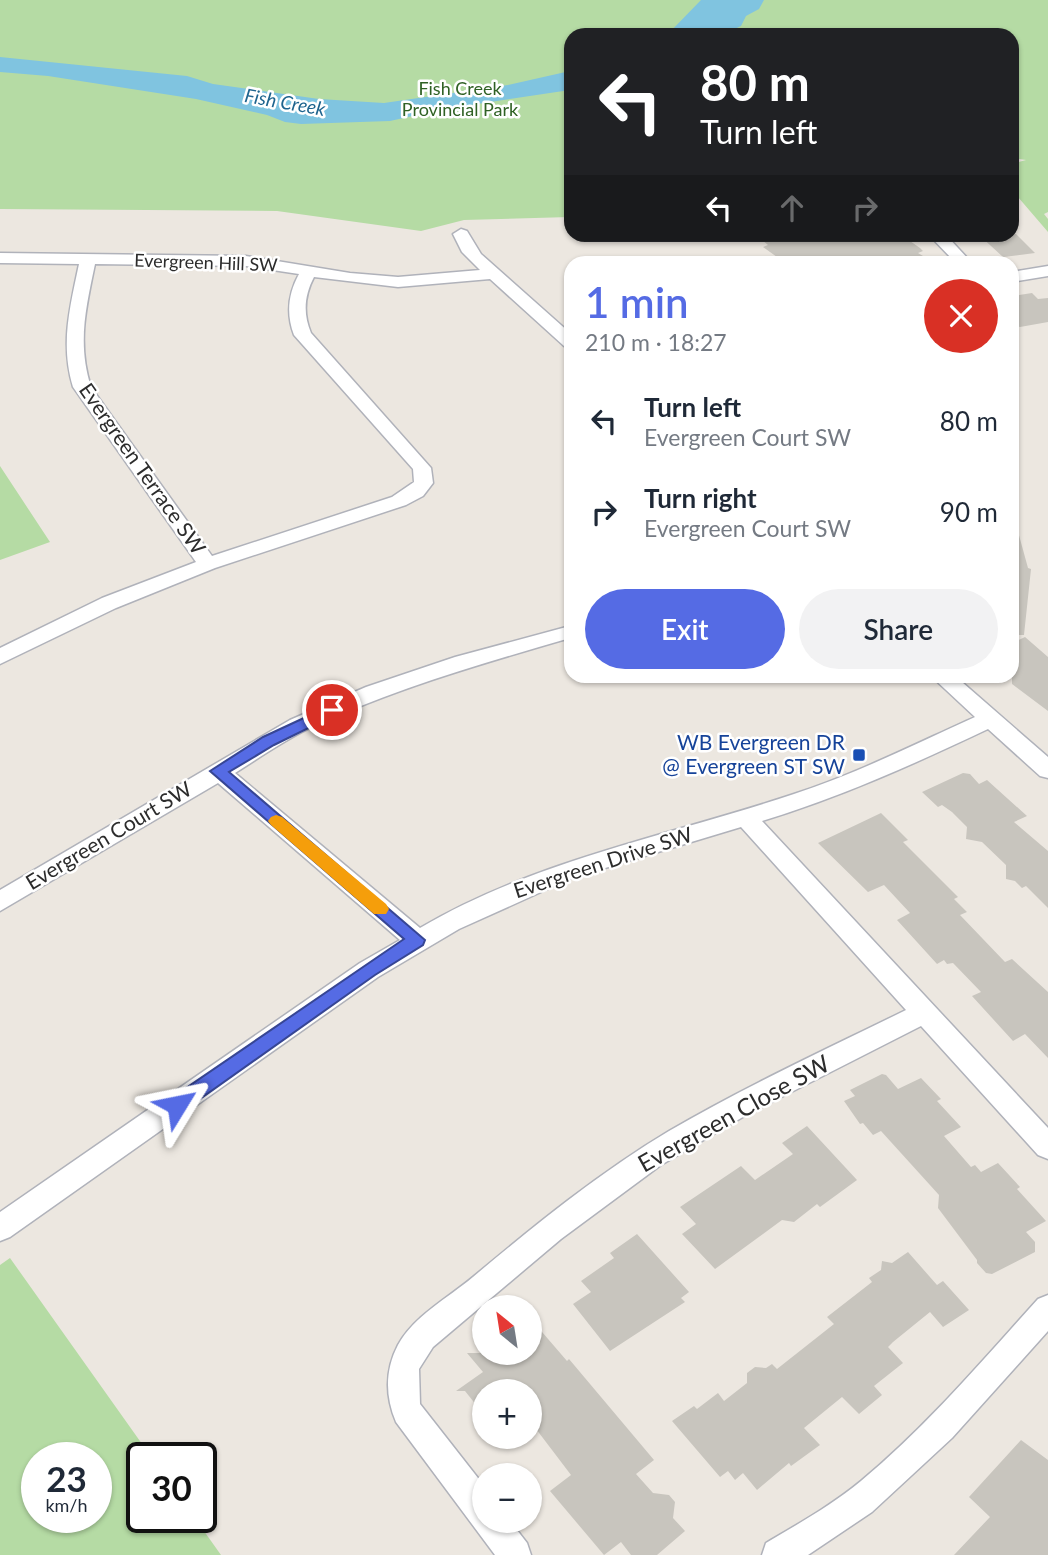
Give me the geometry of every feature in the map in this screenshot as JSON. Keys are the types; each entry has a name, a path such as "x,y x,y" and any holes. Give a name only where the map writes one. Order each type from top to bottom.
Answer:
{"street":[{"path":"461,234 468,249 564,337"},
{"path":"944,242 957,256"},
{"name":"Evergreen Hill SW","path":"0,258 246,261 398,282 495,274"},
{"name":"Evergreen Terrace SW","path":"89,259 72,337 72,354 82,387 208,564 399,501 416,492 424,483 422,468 303,335 296,309 298,294 309,271"},
{"path":"1019,276 1048,271"},
{"path":"0,657 109,603 208,564"},
{"name":"Evergreen Court SW","path":"0,902 298,725 374,692 463,662 564,633"},
{"path":"950,683 1048,771"},
{"name":"Evergreen Drive SW","path":"0,1228 369,970 417,940 484,905 564,871 746,818 869,775 990,719"},
{"path":"218,771 417,940"},
{"path":"746,818 1048,1147"},
{"name":"Evergreen Close SW","path":"472,1497 407,1411 402,1397 402,1378 410,1353 423,1339 588,1200 647,1160 721,1116 924,1013"},
{"path":"778,1555 846,1511 901,1466 963,1404 1048,1309"},
{"path":"499,1533 515,1555"}],"green space":[{"name":"Fish Creek Provincial Park","path":"0,0 1048,0 1048,212 1044,214 1048,219 1048,232 1019,198 1019,162 1026,160 1019,159 1019,28 564,28 564,217 464,220 421,231 277,211 0,209"},
{"path":"0,466 50,542 0,560"},
{"path":"10,1258 141,1442 126,1442 126,1533 205,1533 221,1555 0,1555 0,1265"}],"water":[{"path":"701,0 764,0 759,9 746,16 741,26 737,28 674,28"},
{"name":"Fish Creek","path":"0,57 187,76 213,84 319,99 384,103 508,85 564,72 564,91 444,109 390,121 301,124 196,99 48,76 0,72"}],"building":[{"path":"1019,237 1035,253 1011,256 1002,256 987,242 1019,242"},
{"path":"764,242 911,242 923,251 918,253 923,256 776,256 763,247 768,245"},
{"path":"1032,293 1038,299 1048,298 1048,322 1019,327 1019,295"},
{"path":"1019,535 1028,568 1031,569 1024,635 1019,635"},
{"path":"1025,637 1048,657 1048,711 1012,684 1019,683 1019,640"},
{"path":"963,773 970,774 979,784 987,780 1027,816 1014,822 1048,851 1048,908 1026,886 1022,888 1015,881 1006,879 1006,865 982,842 966,839 967,827 952,812 942,805 938,807 922,792"},
{"path":"881,813 908,840 903,842 958,897 954,899 967,912 960,915 1005,962 1012,959 1048,992 1048,1058 1025,1034 1013,1041 972,996 981,992 953,963 947,964 944,960 937,964 897,920 910,913 884,885 868,892 818,843"},
{"path":"882,1074 898,1089 921,1078 941,1099 937,1101 961,1127 944,1136 971,1167 975,1165 981,1172 998,1163 1020,1187 1017,1189 1046,1221 1026,1232 1035,1242 1035,1252 992,1274 986,1273 977,1263 938,1208 939,1195 881,1131 873,1135 863,1123 860,1124 844,1101 855,1096 850,1090"},
{"path":"807,1126 857,1180 820,1207 817,1204 794,1222 782,1220 715,1269 682,1234 696,1224 680,1207 741,1166 755,1180 793,1154 782,1143"},
{"path":"637,1234 689,1292 681,1298 685,1302 610,1351 573,1304 591,1292 581,1281 614,1258 610,1253"},
{"path":"908,1252 937,1285 943,1281 969,1310 943,1327 930,1312 893,1342 888,1347 903,1363 874,1386 882,1395 859,1414 842,1397 804,1428 820,1445 791,1466 789,1463 757,1490 743,1473 735,1480 728,1471 720,1477 672,1421 694,1406 697,1409 718,1393 724,1401 747,1383 747,1373 755,1367 766,1368 772,1364 777,1369 834,1324 827,1317 872,1282 869,1278 881,1270 882,1261 892,1263"},
{"path":"542,1332 567,1361 569,1359 654,1460 636,1474 653,1493 669,1495 675,1502 673,1518 685,1531 657,1555 631,1555 621,1542 604,1555 550,1491 571,1475 542,1437 542,1379 473,1379 483,1372 477,1365 542,1365"},
{"path":"472,1380 472,1400 465,1391 456,1391"},
{"path":"1021,1440 1048,1460 1048,1555 954,1555 990,1517 969,1497"}],"slow traffic":[{"path":"276,821 380,909"}],"place":[{"name":"WB Evergreen DR @ Evergreen ST SW","path":"859,755"}],"route":[{"path":"177,1105 369,970 417,940 218,771 268,741 332,710"}]}
